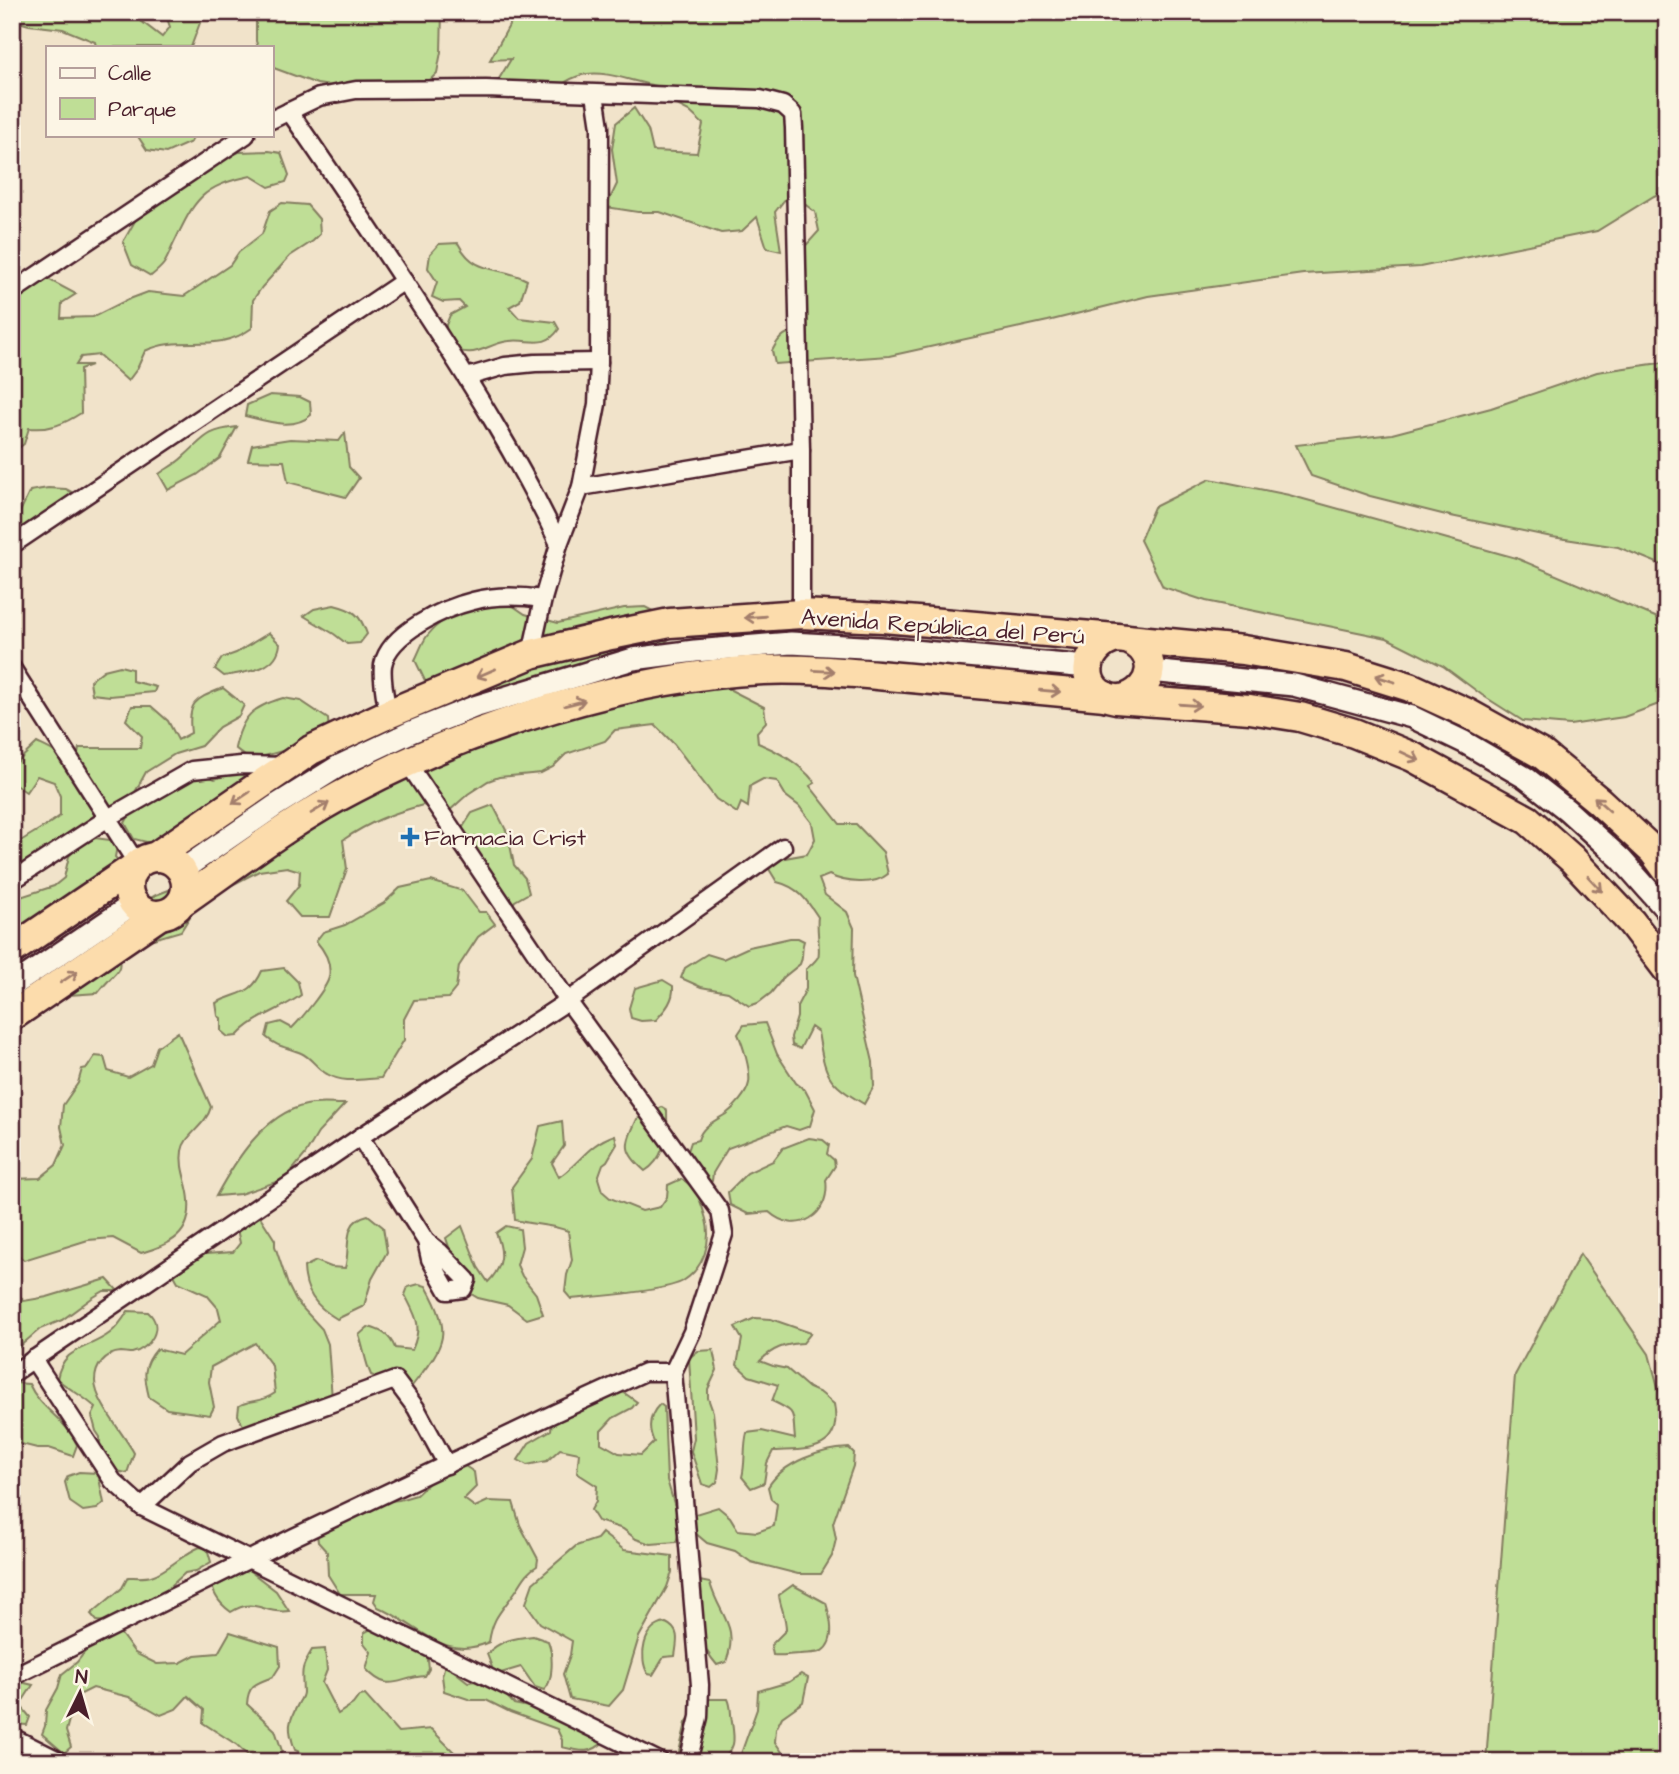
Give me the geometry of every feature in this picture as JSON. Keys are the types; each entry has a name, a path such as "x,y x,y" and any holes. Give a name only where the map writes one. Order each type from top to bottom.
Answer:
{"highway":[{"name":"Avenida República del Perú","path":"12,950 311,750 387,714 531,654 670,623 801,614 883,618 1122,638 1243,650 1346,667 1410,687 1467,713 1543,755 1599,801 1653,852 1667,870"},
{"path":"1122,638 1141,647 1149,662 1150,671 1144,687 1131,697 1114,698 1092,684 1088,667 1100,644 1122,638"},
{"path":"12,1016 274,836 352,789 407,762 538,712 671,680 763,670 825,670 1250,709 1300,717 1354,733 1413,757 1528,820 1572,859 1631,922 1667,969"},
{"path":"170,860 182,870 186,885 171,908 145,913 133,904 128,882 142,863 170,860"}],"street":[{"path":"273,119 319,97 356,90 486,89 760,99 783,105 793,114 801,450 801,614"},
{"path":"531,654 559,544 581,487 597,404 600,127 595,94"},
{"path":"289,111 467,377 534,491 559,544"},
{"path":"12,292 245,136"},
{"path":"12,545 404,281"},
{"path":"467,377 515,365 599,362"},
{"path":"581,487 801,450"},
{"path":"387,714 383,666 391,648 408,632 435,615 473,600 504,597 543,599"},
{"path":"182,870 275,806 340,766 411,732 474,707 633,659 695,650 791,643 880,648 1088,667"},
{"path":"12,668 108,818 142,863"},
{"path":"1150,671 1294,685 1412,717 1464,741 1526,778 1567,810 1620,859 1667,911"},
{"path":"407,762 568,1001 720,1211 724,1234 692,1332 673,1372 700,1685 699,1717 688,1762"},
{"path":"12,881 108,818 192,770 241,765 287,766"},
{"path":"12,1374 360,1137 568,1001 783,847"},
{"path":"12,986 133,904"},
{"path":"360,1137 426,1241"},
{"path":"33,1359 113,1481 142,1507 661,1762"},
{"path":"12,1677 294,1537 645,1372 673,1372"},
{"path":"142,1507 190,1462 223,1443 396,1380 447,1465"},
{"path":"12,1737 62,1762"}],"green space":[{"path":"12,12 129,12 162,37 170,27 165,12 204,12 191,46 96,46 95,42 63,29 12,20"},
{"path":"256,12 442,12 441,52 437,73 426,84 344,88 317,84 273,68 273,46 258,46"},
{"path":"513,12 1667,12 1667,190 1597,231 1420,267 1303,274 1148,296 889,356 775,364 772,351 778,341 788,333 804,330 800,252 819,231 815,212 798,199 786,198 775,212 781,251 767,248 757,217 742,231 721,233 660,212 606,207 617,184 612,149 616,123 634,108 648,130 653,151 697,153 703,124 689,111 669,101 662,87 613,76 586,74 573,78 543,100 510,92 497,82 511,59 490,60 511,22"},
{"path":"138,136 194,136 191,142 166,153 147,150"},
{"path":"239,152 281,153 289,175 286,182 269,187 251,176 220,185 193,206 160,268 151,276 132,265 123,242 148,198 197,178 220,160"},
{"path":"282,203 307,205 319,219 320,234 290,256 262,287 253,300 252,328 225,340 172,344 145,351 128,381 99,355 81,357 76,365 91,365 80,369 81,413 56,425 29,428 24,444 12,453 12,305 29,287 48,279 76,294 62,303 61,318 93,317 148,292 184,296 230,265 239,252 262,234 270,211"},
{"path":"458,243 472,261 527,280 520,301 509,307 519,318 555,322 559,329 554,335 543,341 509,341 472,352 465,352 447,344 446,325 450,315 465,307 459,301 443,302 432,297 437,282 428,268 430,254 439,244"},
{"path":"1667,362 1667,567 1618,547 1552,537 1370,496 1311,476 1296,445 1392,434 1491,408 1597,372"},
{"path":"270,395 300,397 310,402 311,415 304,420 288,424 245,416 247,405"},
{"path":"237,427 220,458 197,475 168,490 159,474 206,436"},
{"path":"345,433 349,467 359,478 346,497 288,482 284,461 248,460 252,445 290,439 339,441"},
{"path":"1210,479 1289,495 1516,558 1667,622 1667,701 1624,717 1570,725 1523,721 1443,666 1387,638 1206,601 1163,587 1140,540 1154,507"},
{"path":"66,489 79,496 12,547 12,517 18,516 30,491"},
{"path":"506,601 525,614 558,623 624,608 645,607 673,621 672,636 657,650 623,667 637,679 723,686 764,707 766,722 757,732 758,743 797,764 815,783 810,786 840,824 856,824 883,852 888,874 882,878 859,882 829,875 819,879 825,895 847,912 854,928 853,976 873,1062 874,1086 864,1104 842,1090 829,1076 818,1032 811,1027 800,1049 792,1045 797,1006 806,989 806,969 819,954 818,917 801,895 791,887 777,882 769,869 774,860 807,854 815,839 812,823 799,806 786,796 777,781 763,779 750,786 748,807 741,803 737,813 716,799 674,744 655,725 615,730 605,741 566,754 553,767 541,773 499,777 488,781 447,813 438,814 423,805 362,828 343,840 347,869 330,917 300,917 286,901 299,885 300,871 287,867 259,871 199,902 181,931 143,942 131,909 200,873 220,854 285,805 308,800 367,763 435,706 415,660 427,636 453,615 473,607"},
{"path":"334,605 359,617 367,634 360,643 347,644 304,616 314,609"},
{"path":"269,633 280,644 278,653 266,665 224,676 215,669 222,658 236,653"},
{"path":"120,666 132,669 132,681 156,687 154,692 110,696 92,694 90,681 104,670"},
{"path":"223,688 244,705 239,716 219,727 201,746 175,754 146,772 127,807 116,812 101,804 77,758 79,748 140,748 142,736 126,720 132,706 151,706 168,721 178,740 191,733 191,714 195,703"},
{"path":"283,698 301,701 328,719 329,733 286,750 250,760 235,748 245,720 256,709"},
{"path":"37,743 55,752 69,767 86,792 96,817 12,878 12,847 60,816 60,796 54,782 37,776 26,792 12,783 12,767"},
{"path":"239,771 257,776 159,845 134,839 125,823 131,812 179,773 205,775 215,779"},
{"path":"493,805 508,834 514,865 525,878 529,893 515,901 511,907 461,830 472,813"},
{"path":"95,838 118,841 115,857 121,864 12,948 12,904 17,898 54,886 64,878 69,856"},
{"path":"431,881 463,891 479,912 486,912 495,924 478,937 459,966 456,988 448,998 414,1000 404,1019 404,1040 381,1078 353,1080 333,1077 323,1072 305,1055 278,1045 266,1037 269,1025 281,1022 292,1028 324,988 330,972 324,952 316,941 323,932 345,925 384,903 400,888"},
{"path":"790,938 804,941 800,964 758,1003 749,1006 728,992 701,987 681,978 685,968 707,954 723,959 749,947"},
{"path":"108,940 120,964 116,973 98,993 69,995 53,985 68,962"},
{"path":"284,968 298,982 301,995 252,1023 237,1036 228,1037 221,1031 221,1018 218,1016 216,1003 249,989 262,971"},
{"path":"663,980 673,986 673,991 663,1012 656,1020 641,1021 631,1018 629,1008 635,988"},
{"path":"765,1023 777,1054 796,1083 805,1090 815,1109 810,1126 799,1130 786,1126 728,1148 713,1173 712,1181 700,1183 685,1160 691,1142 698,1140 706,1127 729,1111 743,1096 749,1083 749,1072 738,1034 744,1025"},
{"path":"178,1032 211,1107 205,1120 187,1140 182,1151 189,1200 187,1222 183,1230 170,1242 141,1253 113,1238 88,1240 24,1260 12,1250 12,1179 40,1178 56,1165 65,1145 61,1127 63,1105 78,1083 82,1069 87,1068 95,1056 104,1057 108,1071 128,1077 151,1064 157,1047"},
{"path":"345,1104 318,1133 305,1155 285,1179 240,1194 216,1196 252,1141 277,1118 306,1105"},
{"path":"662,1107 667,1110 664,1144 657,1160 645,1171 629,1153 628,1142 637,1119"},
{"path":"562,1121 564,1146 552,1163 559,1177 591,1148 615,1135 617,1144 603,1164 598,1178 602,1191 610,1198 642,1211 660,1207 667,1197 668,1185 681,1179 691,1186 698,1196 706,1219 708,1237 705,1254 690,1276 675,1285 630,1293 571,1299 565,1292 572,1260 568,1231 515,1220 512,1187 532,1159 540,1126"},
{"path":"809,1138 823,1140 829,1145 827,1154 834,1160 835,1166 826,1180 826,1192 818,1212 801,1222 790,1222 769,1212 748,1214 730,1205 728,1192 747,1173 773,1161 783,1148"},
{"path":"259,1215 275,1240 288,1285 296,1301 322,1329 328,1344 332,1399 250,1428 243,1426 238,1415 239,1406 265,1399 275,1393 272,1366 255,1343 211,1367 209,1382 214,1407 210,1415 167,1409 149,1397 146,1372 152,1355 157,1349 181,1355 221,1320 218,1308 207,1295 178,1282 169,1266 178,1256 233,1252 240,1243 237,1229"},
{"path":"368,1215 383,1227 387,1252 372,1279 364,1306 337,1319 313,1298 306,1284 304,1267 316,1261 331,1267 345,1268 350,1229 360,1218"},
{"path":"462,1226 478,1267 488,1282 501,1259 496,1233 506,1226 520,1229 522,1247 517,1265 536,1294 543,1314 527,1319 508,1305 478,1298 463,1289 446,1238"},
{"path":"1580,1254 1649,1354 1667,1420 1667,1762 1486,1762 1515,1375"},
{"path":"107,1279 118,1291 104,1291 92,1298 62,1320 40,1329 12,1353 12,1286 24,1301"},
{"path":"419,1284 426,1286 435,1303 440,1317 442,1339 432,1360 412,1386 391,1384 371,1375 359,1335 368,1327 373,1328 388,1336 395,1348 412,1350 418,1327 405,1295 408,1287"},
{"path":"128,1311 148,1312 155,1324 153,1337 139,1351 110,1355 99,1365 95,1375 96,1389 105,1408 134,1453 127,1473 110,1470 100,1453 100,1437 92,1416 96,1408 57,1379 60,1368 71,1354 110,1333"},
{"path":"755,1318 771,1319 811,1333 803,1343 780,1348 760,1361 787,1369 809,1388 821,1393 834,1404 835,1419 833,1431 821,1445 799,1450 773,1451 767,1463 764,1483 751,1488 742,1477 747,1433 762,1431 795,1439 792,1414 772,1401 778,1385 749,1376 737,1365 742,1339 735,1327"},
{"path":"713,1350 717,1370 708,1389 708,1398 713,1412 719,1469 717,1482 711,1487 702,1484 691,1451 694,1438 689,1358 698,1351"},
{"path":"12,1384 29,1384 40,1401 67,1428 77,1445 73,1456 49,1448 17,1443 12,1431"},
{"path":"623,1392 637,1402 632,1408 613,1418 601,1431 601,1443 619,1453 641,1455 654,1442 650,1431 653,1412 660,1404 664,1407 667,1480 681,1527 676,1542 651,1544 636,1539 623,1529 598,1521 591,1510 596,1501 597,1486 577,1473 579,1453 560,1449 547,1461 527,1465 518,1460 529,1443 551,1430 554,1405 603,1399"},
{"path":"849,1448 854,1453 853,1466 833,1523 836,1539 832,1556 821,1574 798,1574 751,1562 735,1551 707,1543 688,1527 692,1515 718,1507 730,1517 738,1530 757,1532 774,1526 777,1504 771,1499 768,1487 775,1478 804,1458"},
{"path":"465,1466 474,1472 476,1487 464,1499 475,1507 488,1501 513,1502 520,1525 538,1559 537,1566 527,1574 498,1615 489,1642 458,1648 431,1638 378,1607 374,1601 376,1594 340,1594 328,1575 327,1552 318,1542 316,1526 368,1503 399,1500 416,1495 445,1468"},
{"path":"79,1472 98,1473 104,1503 97,1509 83,1511 70,1502 65,1482 68,1476"},
{"path":"602,1533 624,1550 672,1556 672,1572 667,1587 639,1637 623,1690 609,1706 570,1699 563,1674 572,1641 540,1623 526,1603 533,1583 576,1546 597,1539"},
{"path":"200,1547 207,1548 211,1562 196,1571 185,1573 158,1598 131,1608 108,1622 97,1621 91,1614 122,1588 128,1577 157,1574"},
{"path":"246,1568 276,1591 289,1611 247,1606 231,1612 222,1604 212,1586 211,1575"},
{"path":"690,1579 710,1583 727,1621 731,1639 726,1662 717,1665 704,1645 701,1633 702,1609 687,1598"},
{"path":"793,1585 826,1603 831,1628 830,1641 827,1647 817,1653 773,1655 771,1645 786,1630 779,1595"},
{"path":"666,1623 676,1633 675,1656 664,1657 653,1675 648,1674 643,1660 645,1644 652,1630"},
{"path":"373,1628 390,1640 427,1652 429,1669 425,1676 394,1683 374,1677 366,1669 371,1652 364,1643 364,1633"},
{"path":"105,1631 120,1633 135,1653 157,1664 180,1663 195,1655 218,1653 230,1632 279,1647 280,1666 273,1677 251,1689 247,1704 275,1730 282,1751 277,1760 252,1759 237,1745 203,1723 204,1710 188,1696 176,1709 161,1715 129,1697 93,1688 75,1697 66,1731 71,1747 64,1753 42,1734 46,1710 62,1674 77,1662"},
{"path":"533,1636 548,1641 550,1646 551,1674 544,1690 535,1687 521,1667 501,1673 493,1670 487,1654 503,1643"},
{"path":"325,1649 327,1670 322,1683 338,1714 353,1704 359,1696 365,1695 398,1732 431,1729 464,1762 345,1762 342,1758 314,1759 295,1750 290,1725 303,1695 304,1666 312,1650"},
{"path":"445,1664 450,1664 454,1671 468,1682 487,1684 499,1690 514,1704 544,1710 604,1741 590,1750 562,1747 557,1729 486,1700 471,1700 444,1691 442,1676"},
{"path":"801,1674 808,1678 803,1702 782,1717 776,1729 775,1742 789,1762 738,1762 757,1709 758,1691 789,1682"},
{"path":"12,1680 33,1685 20,1705 30,1717 27,1725 12,1724"},
{"path":"702,1699 728,1699 730,1705 733,1744 729,1753 719,1762 621,1762 615,1749 623,1742 661,1760 677,1760 686,1723"}],"place":[{"name":"Farmacia Crist","path":"410,837"}]}
